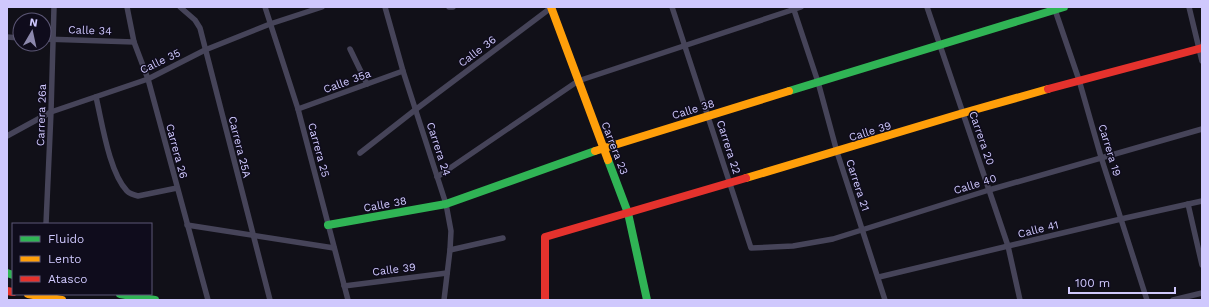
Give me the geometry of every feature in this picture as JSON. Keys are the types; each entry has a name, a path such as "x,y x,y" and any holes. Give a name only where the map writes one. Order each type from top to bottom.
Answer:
{"street":[{"name":"Carrera 26a","path":"46,223 54,7"},
{"name":"Carrera 26","path":"126,7 134,42 148,79 208,300"},
{"name":"Carrera 25","path":"266,7 270,24 298,109 348,300"},
{"name":"Calle 35","path":"7,136 51,112 148,79 205,50 270,24 322,7"},
{"name":"Carrera 24","path":"385,7 415,110 446,204 451,231 444,300"},
{"name":"Carrera 23","path":"552,7 602,148 628,213 647,300"},
{"name":"Calle 36","path":"360,153 552,7"},
{"name":"Carrera 22","path":"672,7 731,183 751,248"},
{"path":"436,176 578,81 793,8 801,7"},
{"name":"Carrera 20","path":"927,7 1008,246 1020,300"},
{"name":"Calle 38","path":"328,225 446,204 602,148 939,45 1054,8 1064,7"},
{"path":"1189,7 1200,48 1202,62"},
{"name":"Carrera 25A","path":"184,8 200,28 270,300"},
{"name":"Carrera 21","path":"793,8 818,82 837,152 885,300"},
{"name":"Carrera 19","path":"1054,8 1079,80 1101,157 1147,300"},
{"name":"Calle 34","path":"54,39 134,42"},
{"name":"Calle 39","path":"545,300 545,237 837,152 963,113 1200,48"},
{"path":"350,49 367,84"},
{"name":"Calle 35a","path":"298,109 403,71"},
{"path":"96,97 114,170 127,191 138,196 177,188"},
{"name":"Calle 40","path":"751,248 793,246 833,238 989,190 1202,129"},
{"name":"Calle 41","path":"879,278 1121,219 1202,201"},
{"path":"1188,204 1202,265"},
{"path":"187,225 334,248"},
{"path":"450,250 503,238"},
{"name":"Calle 39","path":"344,286 447,273"},
{"path":"1173,300 1202,293"},
{"path":"34,295 62,300"},
{"path":"126,295 155,300"}],"traffic: fast":[{"path":"789,91 1064,7"},
{"path":"328,225 446,204 595,151"},
{"path":"608,160 628,213 647,300"},
{"path":"7,273 12,275"},
{"path":"126,295 155,300"}],"traffic: slow":[{"path":"551,7 608,160"},
{"path":"746,178 1048,89"},
{"path":"595,151 789,91"},
{"path":"34,295 62,300"}],"traffic: jam":[{"path":"1048,89 1202,48"},
{"path":"545,300 545,237 746,178"},
{"path":"7,291 12,292"}]}
